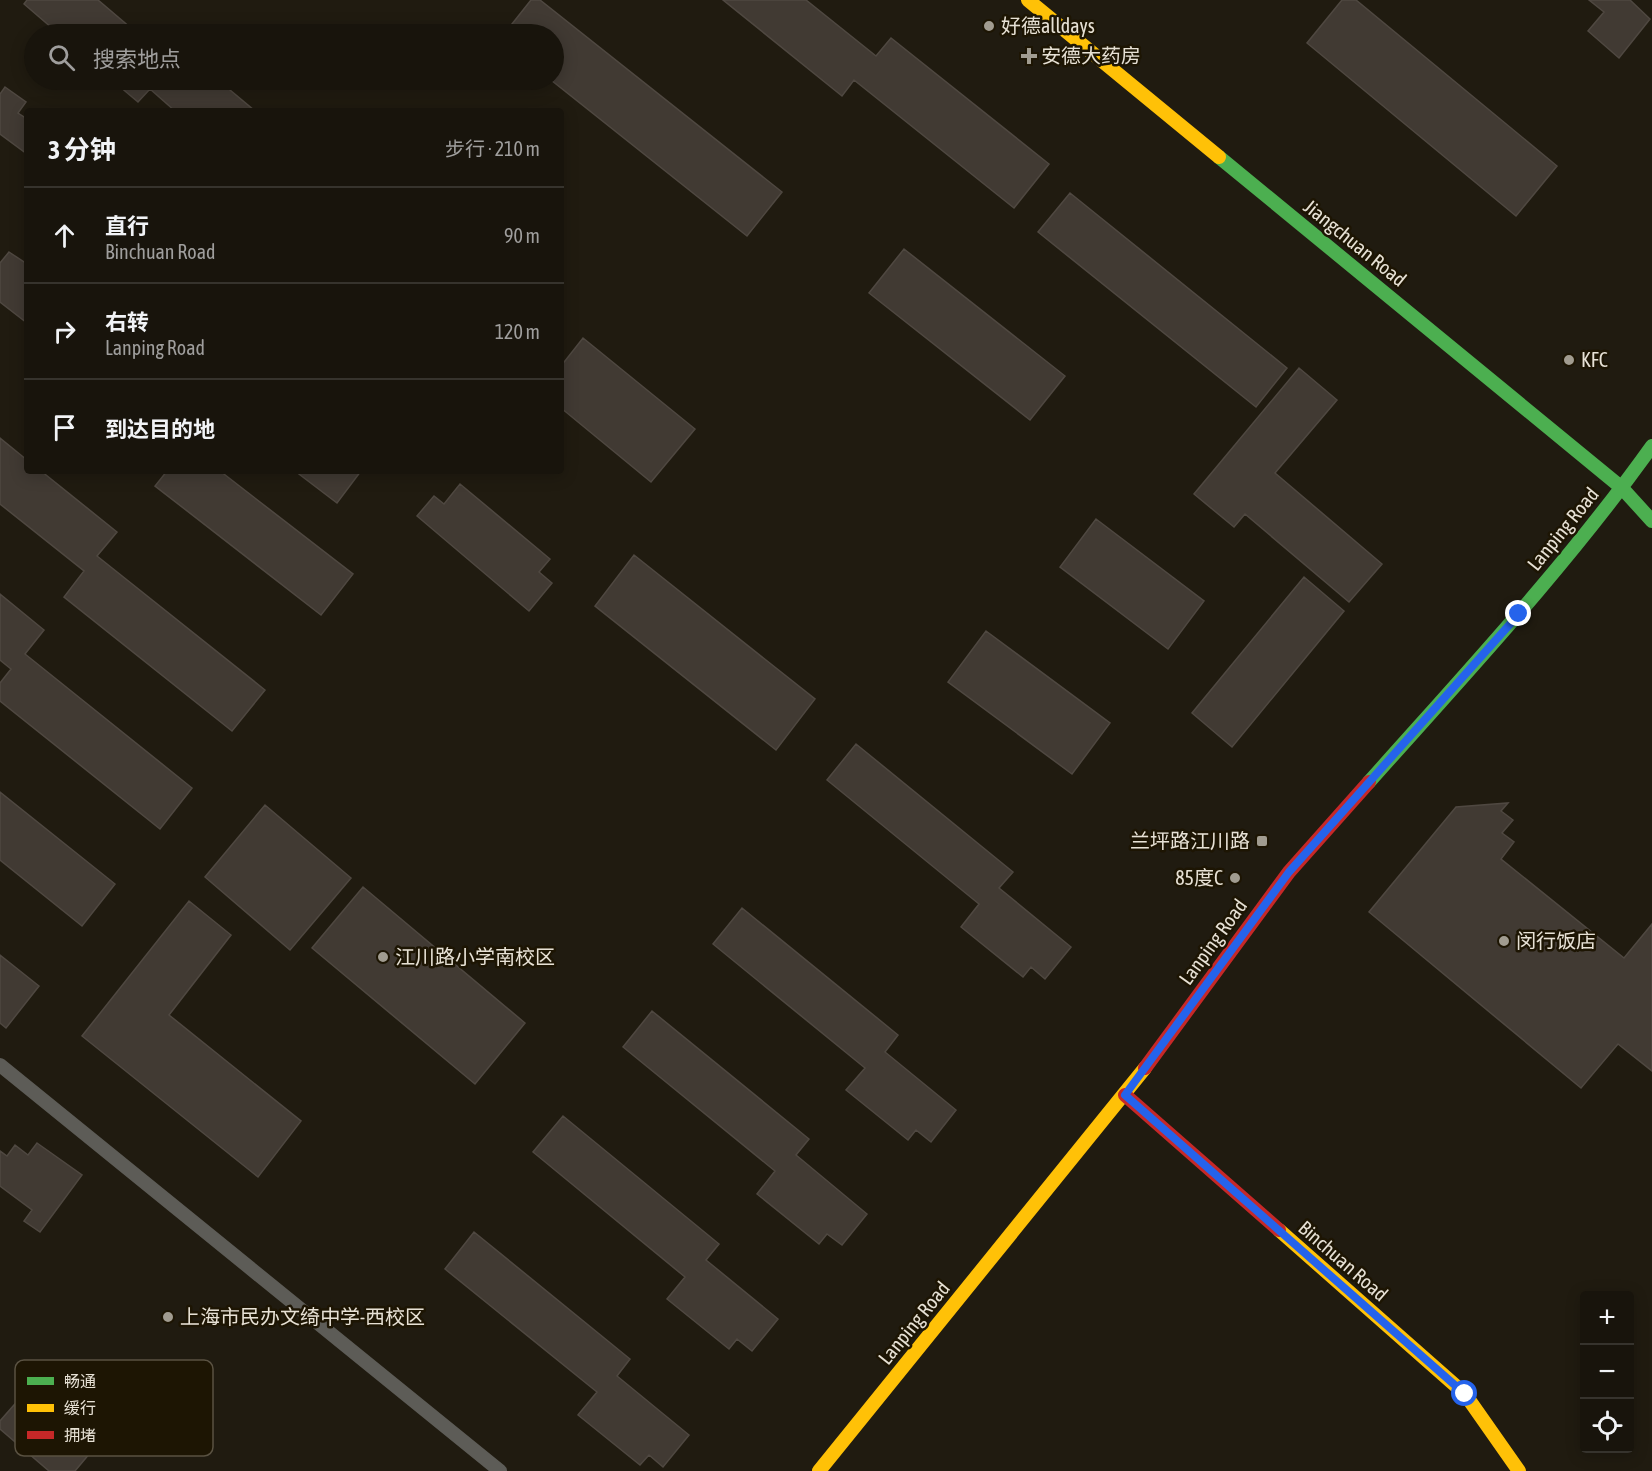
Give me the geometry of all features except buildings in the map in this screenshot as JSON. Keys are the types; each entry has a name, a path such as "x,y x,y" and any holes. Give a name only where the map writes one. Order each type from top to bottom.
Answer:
{"street":[{"name":"Jiangchuan Road","path":"1028,0 1622,488 1652,521"},
{"name":"Lanping Road","path":"819,1471 1125,1095 1289,872 1519,614 1622,488 1652,446"},
{"name":"Binchuan Road","path":"1125,1095 1465,1394 1519,1471"}],"lane":[{"path":"0,1065 500,1471"}],"traffic: fast":[{"path":"1219,157 1622,488 1652,521"},
{"path":"1369,782 1551,576 1652,446"}],"traffic: slow":[{"path":"1028,0 1219,157"},
{"path":"819,1471 1145,1068"},
{"path":"1279,1230 1465,1394 1519,1471"}],"traffic: jam":[{"path":"1145,1068 1289,872 1369,782"},
{"path":"1125,1095 1279,1230"}],"place":[{"name":"好德alldays","path":"989,26"},
{"name":"安德大药房","path":"1029,56"},
{"name":"KFC","path":"1569,360"},
{"name":"兰坪路江川路","path":"1262,841"},
{"name":"85度C","path":"1235,878"},
{"name":"闵行饭店","path":"1504,941"},
{"name":"江川路小学南校区","path":"383,957"},
{"name":"上海市民办文绮中学-西校区","path":"168,1317"}],"route":[{"path":"1465,1394 1125,1095 1289,872 1519,614"}]}
